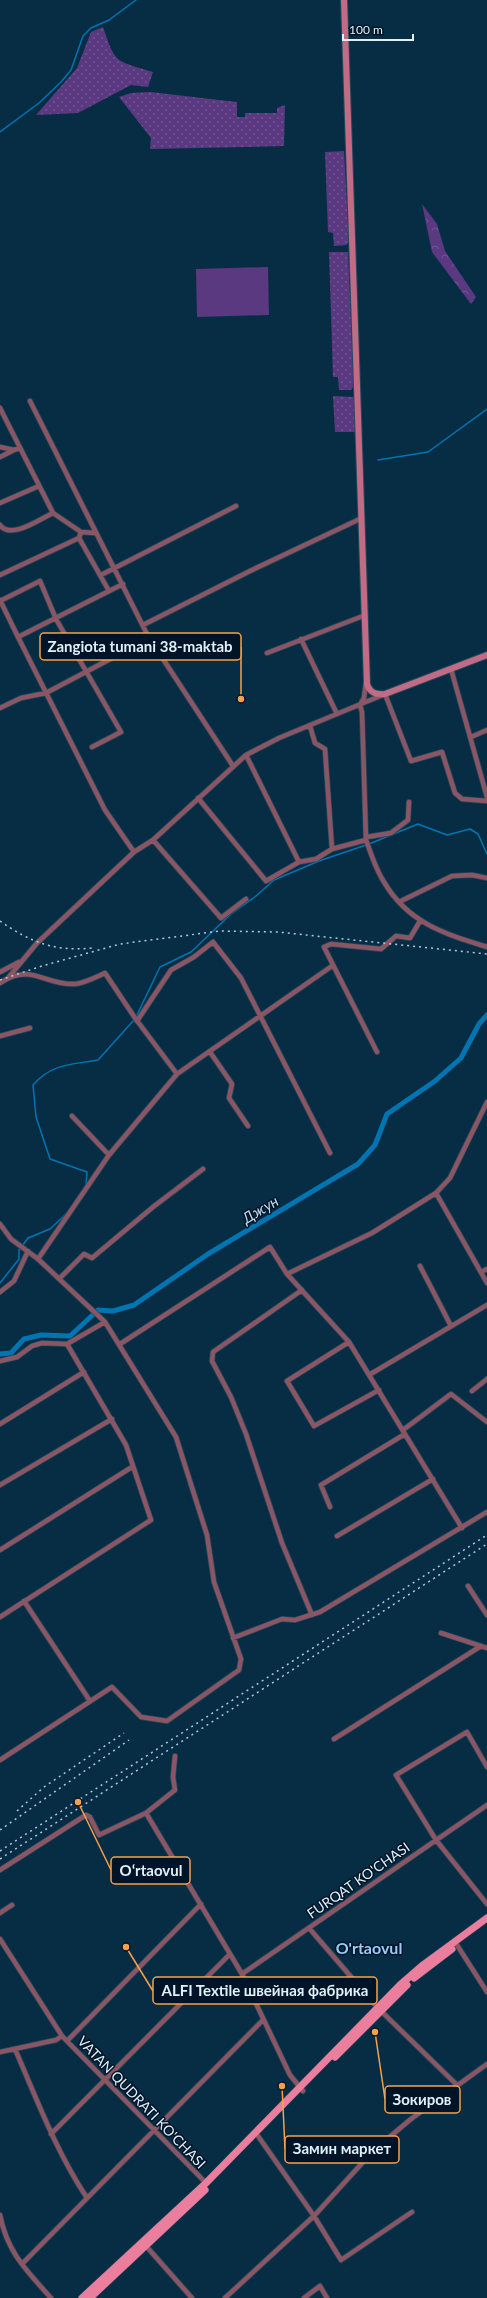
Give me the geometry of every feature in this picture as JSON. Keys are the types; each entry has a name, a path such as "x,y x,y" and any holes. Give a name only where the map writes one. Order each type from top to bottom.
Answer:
{"main road":[{"path":"344,0 362,518 366,680 371,692 385,694 487,655"},
{"path":"82,2298 206,2183 423,1965 487,1918"},
{"path":"379,2009 415,1978 487,1923"},
{"path":"90,2298 200,2196 301,2089"}],"street":[{"path":"30,401 113,569 150,638 233,766"},
{"path":"0,408 53,513 81,532 95,533"},
{"path":"0,447 14,450"},
{"path":"0,457 20,448"},
{"path":"0,503 39,486"},
{"path":"101,575 236,506"},
{"path":"0,526 7,530 17,530 53,513"},
{"path":"143,625 250,571 362,518"},
{"path":"0,575 79,538 81,532"},
{"path":"79,538 110,590"},
{"path":"92,747 121,732 85,672 56,619 40,581 0,600 104,810 134,852"},
{"path":"18,637 56,619 122,584"},
{"path":"266,653 364,616"},
{"path":"0,708 21,698 46,693 150,638"},
{"path":"300,639 337,714"},
{"path":"451,669 487,797"},
{"path":"366,680 364,698 360,704 362,712 366,838 383,882 398,902 420,921 439,932 487,947"},
{"path":"8,978 20,961 134,852 152,840 233,766 246,756 261,747 385,694 411,761 442,752 455,794 462,799 487,801"},
{"path":"310,726 315,743 325,749 332,849"},
{"path":"471,737 487,730"},
{"path":"246,756 299,862"},
{"path":"198,798 266,881 299,862 316,859 332,849 366,838 391,833 408,820 409,802"},
{"path":"152,840 220,918 246,899"},
{"path":"398,902 452,876 472,874 487,878"},
{"path":"377,1052 332,966 324,947 330,944 381,949 396,936 410,938 420,921"},
{"path":"137,1021 171,970 194,957 212,942 241,978 330,1153"},
{"path":"0,972 20,961"},
{"path":"38,1259 109,1156 177,1074 332,966"},
{"path":"0,983 8,978 31,973 56,981 76,984 105,973 137,1021 177,1074"},
{"path":"0,1036 30,1028"},
{"path":"210,1052 232,1084 229,1098 248,1126"},
{"path":"288,1274 372,1233 436,1193 450,1178 487,1102"},
{"path":"72,1116 109,1156"},
{"path":"59,1279 84,1254 92,1258 102,1251 152,1207 203,1169"},
{"path":"436,1193 487,1283"},
{"path":"0,1224 11,1239 38,1259 105,1322 120,1344 176,1437 207,1535 214,1582 241,1659 239,1670 167,1721 141,1717 112,1687 0,1760"},
{"path":"120,1344 270,1247 288,1274 349,1342 462,1528"},
{"path":"0,1292 14,1281 28,1251"},
{"path":"420,1266 451,1326"},
{"path":"481,1272 487,1269"},
{"path":"302,1290 213,1352 212,1361 231,1396 246,1434 282,1544 312,1614"},
{"path":"369,1375 487,1305"},
{"path":"0,1361 17,1357 32,1346 42,1343 67,1344 105,1322"},
{"path":"349,1342 287,1381 314,1426 379,1390"},
{"path":"0,1617 151,1520 132,1467 126,1445 67,1344"},
{"path":"0,1424 84,1372"},
{"path":"472,1391 487,1379"},
{"path":"330,1507 320,1485 404,1432 451,1394 487,1422"},
{"path":"0,1485 112,1419"},
{"path":"0,1550 132,1467"},
{"path":"337,1536 433,1479"},
{"path":"233,1638 282,1619 295,1620 320,1612 487,1512"},
{"path":"468,1586 487,1615"},
{"path":"24,1601 90,1701"},
{"path":"441,1633 487,1648"},
{"path":"334,1739 480,1646"},
{"path":"487,1767 467,1732 396,1775 436,1840 487,1904"},
{"path":"0,1870 86,1816 90,1817 99,1835 146,1813 175,1790 173,1776 175,1756"},
{"name":"FURQAT KO'CHASI","path":"242,1974 487,1805"},
{"path":"146,1813 242,1974 290,2075 301,2089"},
{"path":"67,2041 201,1904"},
{"path":"0,1913 12,1905"},
{"path":"309,1928 379,2009 457,2085"},
{"name":"VATAN QUDRATI KO'CHASI","path":"0,1939 62,2036 206,2183"},
{"path":"458,1945 487,1992"},
{"path":"51,2134 230,1954"},
{"path":"22,2264 263,2020"},
{"name":"VATAN QUDRATI KO'CHASI","path":"0,2052 56,2040 62,2036"},
{"path":"15,2049 51,2134 69,2171 87,2198"},
{"path":"225,2298 314,2216 374,2150 411,2119 487,2064"},
{"path":"258,2136 314,2216 341,2260 412,2212"},
{"path":"0,2215 2,2235 22,2264 51,2298"},
{"path":"146,2246 192,2298"},
{"path":"304,2298 320,2286 327,2298"}],"green space":[{"path":"103,27 111,48 119,59 124,63 153,72 148,87 131,85 78,113 36,115 77,68 91,32"},
{"path":"150,92 237,102 237,117 245,117 245,113 277,113 277,108 285,105 284,146 150,149 151,138 119,97 131,93"},
{"path":"344,151 349,242 346,245 334,246 333,233 328,232 325,152"},
{"path":"422,204 437,224 445,251 476,297 471,304 432,252"},
{"path":"329,252 348,252 354,386 351,390 339,390 338,377 333,377"},
{"path":"268,267 269,315 197,317 196,269"},
{"path":"333,396 354,397 356,432 335,432"}],"waterway":[{"path":"0,132 39,103 61,82 71,70 83,36 91,28 109,20 136,0"},
{"path":"378,460 428,452 487,409"},
{"path":"369,844 418,824 447,835 470,829 478,834 487,854"},
{"path":"136,1017 160,967 191,952 231,914 256,896 274,880 319,861 366,845"},
{"name":"Джун","path":"0,1354 11,1353 24,1339 41,1335 70,1336 98,1310 113,1311 134,1305 208,1254 358,1164 375,1145 387,1114 435,1081 461,1058 479,1024 487,1015"},
{"path":"86,1185 87,1172 50,1159 36,1117 33,1085 47,1073 62,1066 98,1060 134,1020"},
{"path":"0,1283 19,1259 19,1250 28,1238 50,1229 66,1214"}],"railway":[{"path":"0,921 22,935 43,944 66,948 92,948"},
{"path":"0,980 42,966 120,944 220,931 278,932 487,954"},
{"path":"0,1851 487,1535"},
{"path":"0,1859 487,1544"},
{"path":"17,1811 44,1787 124,1733"},
{"path":"0,1830 129,1740"}],"place":[{"name":"Zangiota tumani 38-maktab","path":"241,699"},
{"name":"Oʻrtaovul","path":"78,1802"},
{"name":"ALFI Textile швейная фабрика","path":"126,1947"},
{"name":"Зокиров","path":"375,2032"},
{"name":"Замин маркет","path":"282,2086"}],"district":[{"name":"O'rtaovul","path":"369,1947"}]}
